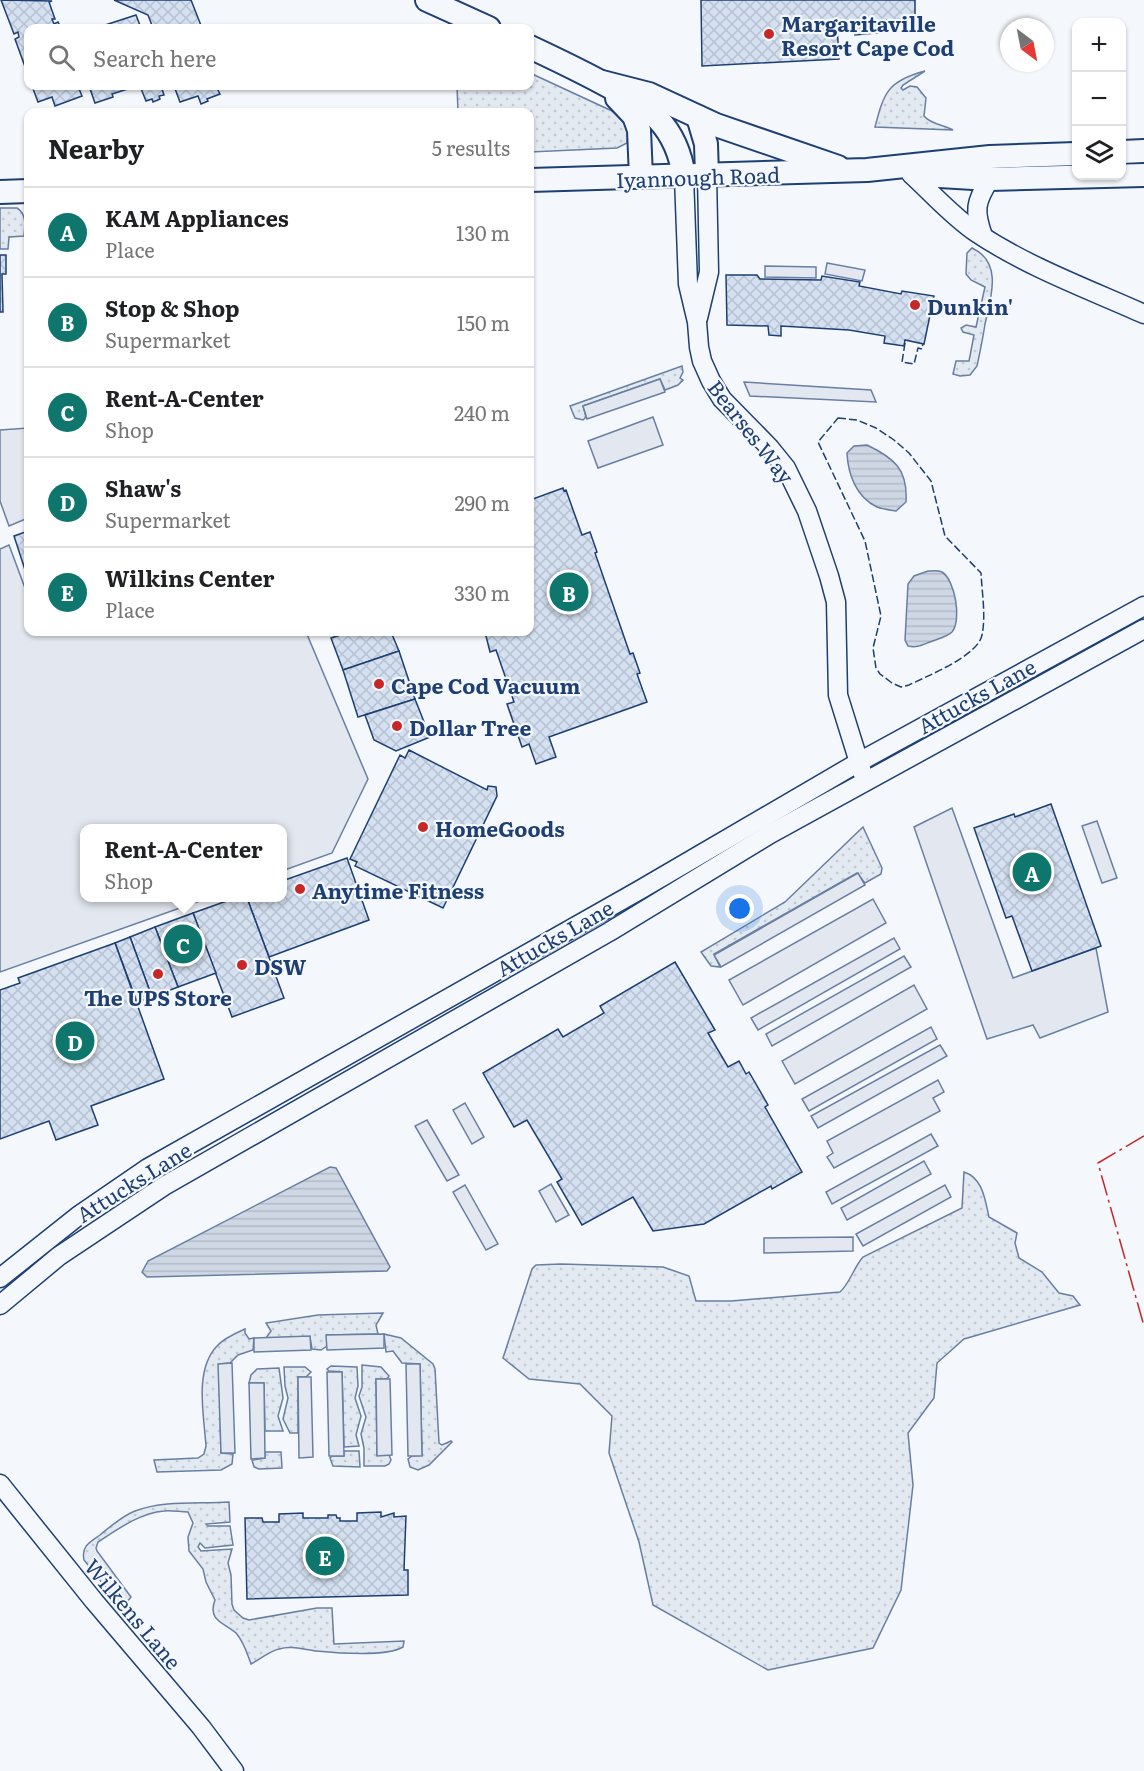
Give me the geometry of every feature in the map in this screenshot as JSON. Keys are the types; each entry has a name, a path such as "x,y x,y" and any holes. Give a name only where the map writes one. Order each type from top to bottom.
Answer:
{"main road":[{"path":"428,0 480,24"},
{"name":"Bearses Way","path":"534,49 602,82 657,118 678,151 684,177"},
{"path":"602,82 637,122 640,136 640,177"},
{"name":"Bearses Way","path":"602,82 648,94 698,117 704,136 707,176"},
{"path":"698,117 859,171"},
{"path":"1126,152 1144,151"},
{"name":"Iyannough Road","path":"534,180 859,171 990,157 1072,154"},
{"name":"Iyannough Road","path":"859,171 990,179 1144,175"},
{"path":"0,192 24,191"}],"street":[{"path":"911,174 960,219 983,236 1035,265 1144,314"},
{"name":"Bearses Way","path":"697,322 709,272 707,176"},
{"name":"Bearses Way","path":"684,177 688,284 697,322 702,361 716,391 781,463 794,482 807,511 830,576 836,602 838,696 865,782"},
{"path":"983,236 978,221 977,207 980,196 990,179"},
{"name":"Attucks Lane","path":"0,1278 78,1216 148,1168 638,891 859,762 1144,606"},
{"name":"Attucks Lane","path":"0,1305 68,1250 164,1186 609,932 770,834 1144,629"},
{"name":"Wilkens Lane","path":"0,1484 201,1727 234,1771"}],"shaded area":[{"path":"925,71 901,88 903,90 910,86 917,87 926,98 924,116 933,123 953,130 875,127 881,105 895,84"},
{"path":"534,75 612,111 623,121 628,130 627,143 617,148 534,152 534,108 458,108 457,90 534,90"},
{"path":"0,208 17,208 24,217 24,236 9,237 8,249 0,249"},
{"path":"972,248 982,254 988,262 992,292 977,366 970,375 960,376 953,374 956,361 969,361 974,335 963,332 961,328 966,325 976,327 985,287 971,280 966,274 967,253"},
{"path":"827,263 865,270 862,281 825,274"},
{"path":"765,266 816,267 816,278 765,277"},
{"path":"682,366 683,372 680,378 683,380 678,385 665,390 660,379 583,406 586,417 583,420 575,418 570,406"},
{"path":"660,379 665,392 587,419 583,406"},
{"path":"744,382 871,390 876,402 750,396"},
{"path":"653,417 663,445 598,468 588,441"},
{"path":"24,428 24,520 9,526 0,501 0,430"},
{"path":"867,445 892,460 902,473 905,481 906,502 896,511 879,508 870,503 854,484 847,453 854,446"},
{"path":"9,545 24,585 24,636 308,636 368,779 332,853 287,869 287,824 80,824 80,902 197,902 0,972 0,549"},
{"path":"928,571 942,572 947,576 956,600 955,626 952,632 945,637 919,646 908,646 905,640 908,584 914,576"},
{"path":"952,808 1013,978 1096,948 1108,1012 1040,1038 1033,1025 987,1039 914,827"},
{"path":"1097,821 1117,878 1102,883 1082,826"},
{"path":"863,827 882,868 881,874 865,883 857,873 714,954 720,967 711,966 701,952 785,902"},
{"path":"858,873 865,885 721,967 714,955"},
{"path":"873,899 886,923 743,1005 729,980"},
{"path":"894,938 900,949 758,1030 751,1018"},
{"path":"904,956 911,967 772,1046 766,1034"},
{"path":"914,985 927,1009 795,1084 782,1061"},
{"path":"931,1027 937,1039 809,1111 802,1099"},
{"path":"940,1045 947,1056 818,1128 811,1116"},
{"path":"938,1080 944,1092 933,1098 940,1111 834,1168 827,1157 833,1153 827,1141"},
{"path":"465,1103 484,1137 472,1144 453,1110"},
{"path":"427,1120 459,1175 447,1181 415,1126"},
{"path":"931,1134 938,1146 832,1204 826,1192"},
{"path":"924,1161 931,1174 847,1220 841,1208"},
{"path":"330,1167 336,1168 390,1267 387,1271 147,1277 142,1272 148,1261"},
{"path":"964,1172 979,1184 989,1217 1017,1233 1015,1243 1019,1258 1042,1272 1059,1293 1073,1296 1080,1305 964,1339 937,1363 934,1398 908,1433 913,1485 901,1590 873,1648 768,1670 653,1605 639,1542 609,1453 612,1416 580,1384 529,1379 503,1358 532,1269 536,1265 561,1264 663,1267 689,1276 696,1301 731,1301 840,1292 863,1257 962,1208"},
{"path":"551,1184 569,1215 556,1222 539,1191"},
{"path":"465,1185 498,1244 486,1250 453,1192"},
{"path":"945,1185 951,1197 863,1246 856,1234"},
{"path":"853,1237 853,1251 764,1253 764,1238"},
{"path":"383,1313 376,1325 378,1334 327,1335 327,1346 321,1350 312,1349 310,1337 266,1338 271,1331 266,1323 318,1315"},
{"path":"245,1329 249,1339 254,1338 253,1350 238,1355 230,1363 219,1364 221,1453 233,1454 232,1464 221,1470 157,1472 154,1460 198,1458 204,1454 206,1446 202,1393 205,1367 220,1343"},
{"path":"384,1334 401,1338 433,1364 435,1369 439,1443 442,1445 452,1442 429,1465 418,1470 410,1467 408,1459 422,1455 420,1364 402,1363 393,1351 386,1352"},
{"path":"384,1334 384,1348 327,1350 326,1335"},
{"path":"310,1336 311,1350 254,1352 254,1338"},
{"path":"232,1363 235,1453 221,1453 218,1364"},
{"path":"406,1364 420,1364 422,1456 408,1456"},
{"path":"362,1365 381,1367 389,1376 387,1379 376,1379 377,1455 389,1455 391,1460 385,1466 364,1466 361,1434 366,1417 359,1396 362,1387"},
{"path":"331,1366 357,1367 358,1386 355,1398 361,1416 356,1435 359,1446 344,1447 342,1372 329,1371 327,1369"},
{"path":"284,1367 305,1367 311,1372 306,1377 298,1377 298,1433 290,1433 283,1419 288,1398"},
{"path":"279,1368 283,1398 278,1416 283,1431 265,1431 264,1383 249,1383 251,1375 257,1369"},
{"path":"327,1372 342,1372 344,1456 329,1456"},
{"path":"298,1377 311,1377 313,1457 299,1458"},
{"path":"376,1379 390,1379 392,1455 377,1456"},
{"path":"249,1383 264,1383 265,1458 251,1459"},
{"path":"344,1451 359,1451 360,1467 333,1466 330,1458 344,1456"},
{"path":"265,1452 281,1452 282,1468 259,1469 254,1467 252,1460 265,1458"},
{"path":"229,1502 230,1522 206,1524 208,1526 230,1526 233,1545 205,1548 200,1543 198,1547 201,1551 232,1549 228,1563 231,1575 232,1604 234,1610 243,1618 249,1620 317,1608 332,1608 334,1644 404,1641 403,1647 385,1652 361,1654 284,1648 272,1651 251,1664 239,1636 218,1621 213,1613 215,1600 206,1582 203,1569 189,1551 188,1537 193,1523 188,1512 167,1511 146,1515 98,1542 97,1551 131,1597 122,1608 84,1560 85,1548 90,1542 121,1518 135,1511 158,1505"}],"building":[{"path":"1,0 52,1 49,2 55,19 52,19 54,24 24,24 24,64 15,39 19,37 18,32 14,34"},
{"path":"114,0 191,0 200,24 151,24 148,15"},
{"name":"Margaritaville Resort Cape Cod","path":"701,0 915,0 915,19 885,20 886,32 855,35 855,24 837,25 839,59 702,66"},
{"path":"136,15 139,24 108,24"},
{"path":"34,90 80,90 82,96 55,106 52,97 38,102"},
{"path":"90,90 124,90 112,94 113,97 95,103"},
{"path":"142,90 162,90 164,95 159,96 160,99 153,102 152,99 146,101"},
{"path":"176,90 218,90 220,94 201,104 198,96 180,102"},
{"path":"0,255 6,255 6,274 2,274 3,312 0,312"},
{"path":"726,275 757,275 760,279 821,280 822,276 860,282 859,286 901,294 902,291 934,296 924,344 905,340 904,346 884,343 885,336 849,330 781,326 781,336 769,335 768,326 727,325"},
{"path":"563,488 564,491 566,490 582,535 590,532 630,654 633,653 640,673 637,674 647,702 549,737 556,757 536,764 529,744 522,747 507,704 514,702 496,650 490,652 486,636 534,636 534,499"},
{"path":"24,532 24,567 14,536"},
{"path":"393,636 399,651 343,670 331,638"},
{"name":"Cape Cod Vacuum","path":"399,651 415,699 358,717 343,670"},
{"name":"Dollar Tree","path":"415,699 430,737 396,751 374,740 365,715"},
{"name":"HomeGoods","path":"409,750 487,790 488,786 496,787 497,796 443,908 355,866 357,862 350,859 400,755 405,758"},
{"path":"1051,804 1101,946 1032,971 1012,916 1006,918 974,828"},
{"path":"347,858 369,920 269,957 248,902 287,902 287,879"},
{"name":"DSW","path":"224,902 248,902 284,998 232,1017 193,913"},
{"path":"193,913 216,973 178,987 155,927"},
{"name":"The UPS Store","path":"155,927 178,987 152,997 130,937"},
{"path":"130,937 152,997 137,1002 115,943"},
{"path":"115,943 164,1079 91,1106 98,1125 56,1140 49,1121 0,1139 0,990 20,983 18,978"},
{"path":"675,962 715,1030 708,1033 728,1067 739,1061 746,1074 749,1072 768,1105 765,1107 802,1172 772,1189 771,1186 704,1224 653,1231 633,1197 582,1225 557,1182 562,1179 527,1120 514,1127 483,1073 558,1029 563,1037 604,1013 600,1006"},
{"path":"381,1512 381,1517 394,1513 394,1517 406,1516 404,1570 408,1570 408,1595 247,1599 245,1518 262,1518 263,1522 279,1522 279,1514 303,1513 303,1518 328,1518 328,1515 336,1515 340,1521 357,1521 357,1513"}],"fence":[{"path":"905,343 902,362 914,364 918,348 922,349 923,343"},
{"path":"838,418 857,420 876,428 909,453 931,481 945,536 981,573 984,620 982,635 978,643 962,658 909,685 901,687 892,683 876,668 873,648 881,616 865,541 818,442 838,418"}],"power":[{"path":"1144,1136 1098,1163 1144,1326"}],"place":[{"name":"Margaritaville Resort Cape Cod","path":"769,34"},
{"name":"Dunkin'","path":"915,305"},
{"name":"Stop & Shop","path":"569,592"},
{"name":"Cape Cod Vacuum","path":"379,684"},
{"name":"Dollar Tree","path":"397,726"},
{"name":"HomeGoods","path":"423,827"},
{"name":"KAM Appliances","path":"1032,872"},
{"name":"Anytime Fitness","path":"300,889"},
{"name":"Rent-A-Center","path":"183,944"},
{"name":"DSW","path":"242,965"},
{"name":"The UPS Store","path":"158,974"},
{"name":"Shaw's","path":"75,1041"},
{"name":"Wilkins Center","path":"325,1556"}]}
